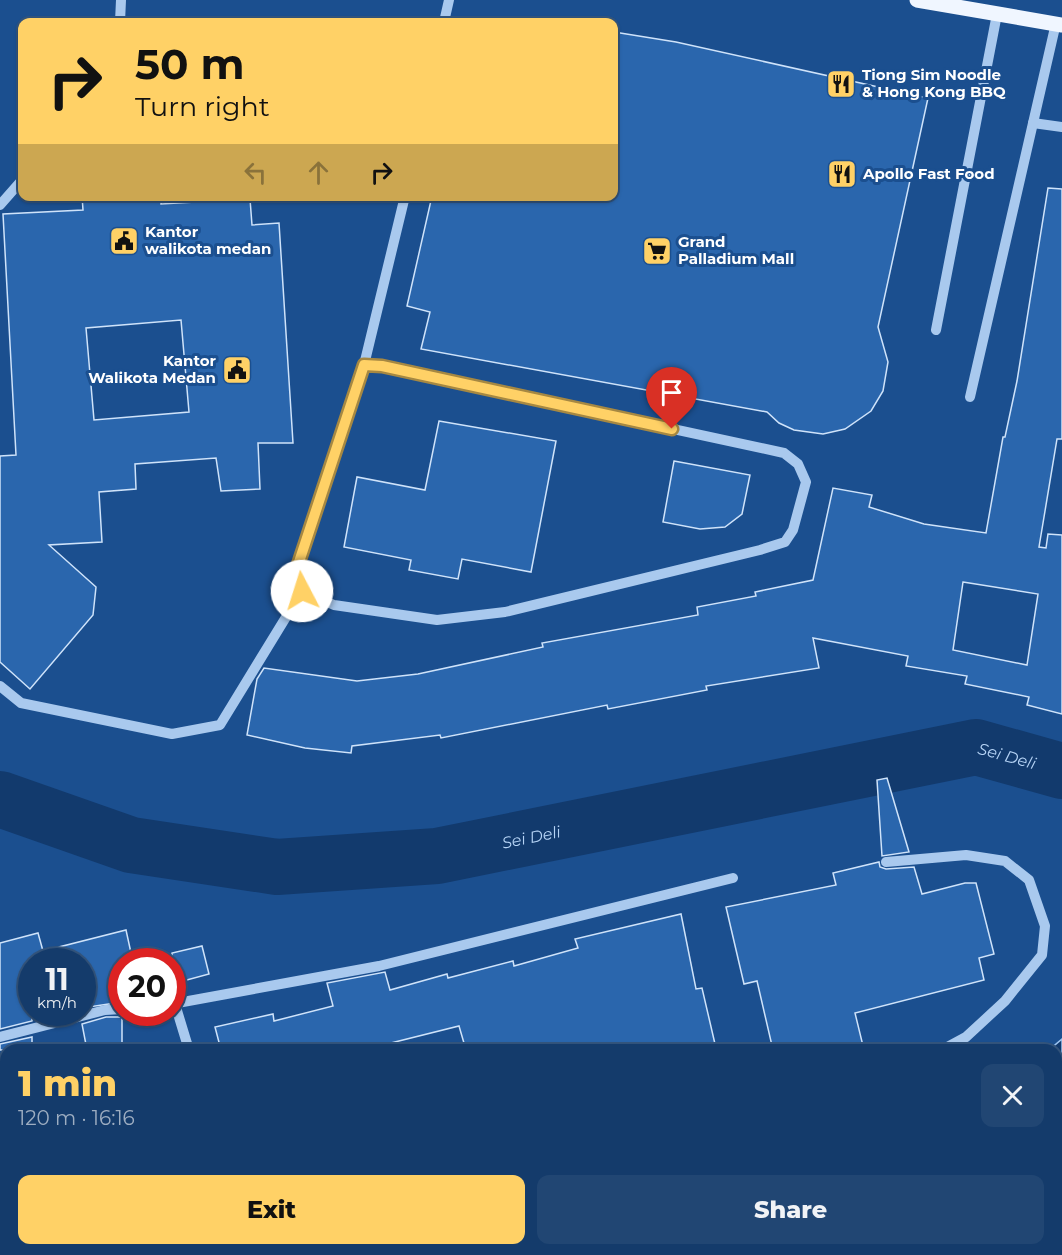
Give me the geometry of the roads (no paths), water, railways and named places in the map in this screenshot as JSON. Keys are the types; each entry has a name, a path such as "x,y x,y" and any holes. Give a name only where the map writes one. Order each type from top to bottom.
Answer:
{"main road":[{"path":"917,0 997,14 1060,20"}],"street":[{"path":"120,18 121,0"},
{"path":"445,18 449,0"},
{"path":"936,330 997,14"},
{"path":"970,397 1033,123 1060,20"},
{"path":"1033,123 1062,127"},
{"path":"0,205 18,185"},
{"path":"0,686 21,703 172,734 220,725 302,591 298,565 364,365 404,201"},
{"path":"302,591 334,605 437,620 505,612 760,550 785,542 796,521 806,482 798,464 784,453 382,366 364,365"},
{"path":"886,861 966,855 1005,861 1029,880 1045,926 1042,955 1005,1001 966,1037 953,1044"},
{"path":"186,1002 379,966 733,878"},
{"path":"0,1037 108,1011"},
{"path":"181,1026 187,1044"}],"waterway":[{"name":"Sei Deli","path":"0,799 131,845 277,867 437,856 976,747 1062,771"}],"place":[{"name":"Tiong Sim Noodle & Hong Kong BBQ","path":"841,84"},
{"name":"Apollo Fast Food","path":"842,174"},
{"name":"Kantor walikota medan","path":"124,241"},
{"name":"Grand Palladium Mall","path":"657,251"},
{"name":"Kantor Walikota Medan","path":"237,370"}]}
